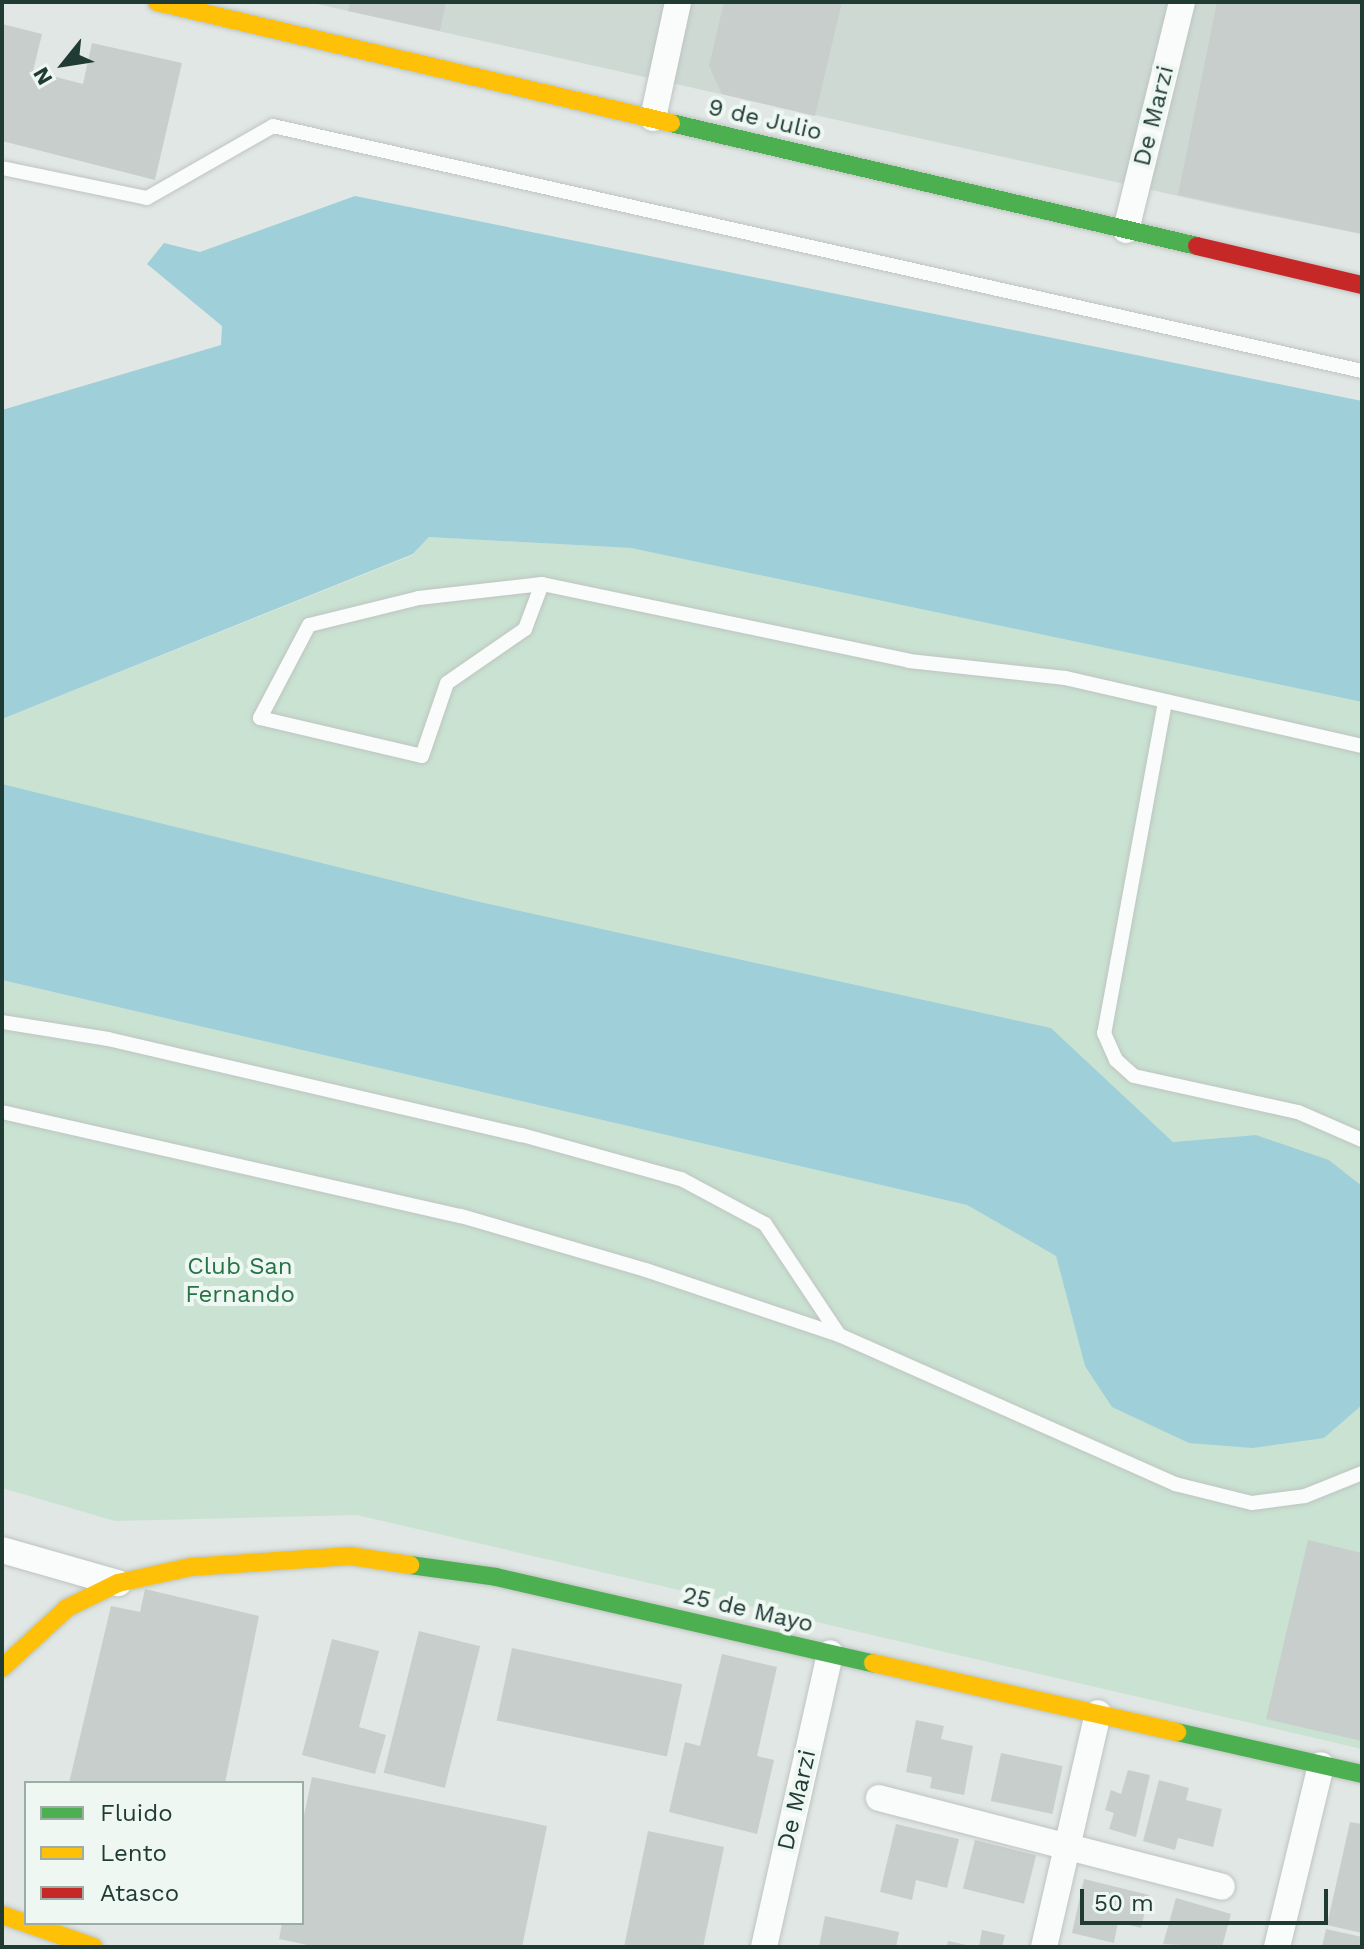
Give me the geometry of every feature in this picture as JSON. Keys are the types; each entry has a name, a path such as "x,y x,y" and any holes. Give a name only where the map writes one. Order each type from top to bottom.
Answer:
{"street":[{"name":"9 de Julio","path":"157,2 1362,285"},
{"path":"653,118 678,2"},
{"name":"De Marzi","path":"1126,230 1182,2"},
{"path":"2,1550 118,1583"},
{"name":"25 de Mayo","path":"2,1668 67,1608 118,1583 191,1567 350,1556 421,1563 1362,1774"},
{"name":"De Marzi","path":"764,1947 830,1653"},
{"path":"1044,1947 1098,1713"},
{"path":"1277,1947 1321,1765"},
{"path":"879,1798 1222,1887"},
{"path":"2,1915 24,1923"},
{"path":"31,1925 94,1947"}],"lane":[{"path":"2,168 147,198 273,126 1362,371"},
{"path":"542,584 525,629 447,683 422,756 260,718 309,625 419,598 542,584 909,661 1065,678 1362,746"},
{"path":"1165,702 1104,1033 1116,1060 1134,1076 1298,1112 1362,1140"},
{"path":"2,1022 123,1043 522,1135 681,1179 765,1224 839,1335"},
{"path":"2,1112 461,1216 839,1335 1175,1484 1252,1503 1305,1496 1362,1473"}],"shaded area":[{"path":"308,2 1362,2 1362,234 1241,210"}],"green space":[{"path":"429,537 631,548 1362,702 1362,1186 1329,1160 1256,1135 1173,1142 1051,1028 480,902 2,784 2,719 413,555"},
{"name":"Club San Fernando","path":"2,980 967,1205 1056,1256 1085,1366 1324,1438 1362,1405 1362,1749 357,1515 115,1521 2,1488"}],"water":[{"path":"355,196 1362,401 1362,702 631,548 429,537 413,554 2,719 2,410 221,345 222,326 147,264 164,243 200,252"},
{"path":"2,784 480,902 1051,1028 1173,1142 1256,1135 1329,1160 1362,1186 1362,1405 1324,1438 1253,1448 1189,1443 1112,1407 1085,1366 1056,1256 967,1205 2,980"}],"building":[{"path":"350,2 446,2 440,31 348,11"},
{"path":"724,2 842,2 815,116 722,94 709,66"},
{"path":"1217,2 1362,2 1362,234 1178,195"},
{"path":"2,24 42,34 33,71 83,84 92,43 182,63 155,180 2,141"},
{"path":"1308,1540 1362,1553 1362,1741 1266,1719"},
{"path":"145,1589 259,1616 225,1781 69,1781 111,1606 140,1612"},
{"path":"419,1631 480,1646 445,1788 384,1773"},
{"path":"332,1639 379,1651 359,1727 386,1735 375,1774 302,1755"},
{"path":"512,1648 682,1684 667,1757 497,1720"},
{"path":"722,1654 777,1667 757,1756 774,1760 757,1834 669,1812 685,1742 700,1746"},
{"path":"916,1720 944,1726 941,1739 973,1746 964,1795 930,1788 932,1777 906,1772"},
{"path":"1001,1753 1063,1766 1052,1814 991,1801"},
{"path":"1128,1770 1150,1775 1136,1837 1109,1829 1114,1813 1105,1810 1111,1790 1121,1794"},
{"path":"312,1777 547,1826 522,1947 317,1947 279,1939 282,1925 304,1925 304,1815"},
{"path":"1159,1780 1189,1788 1186,1800 1222,1809 1213,1847 1178,1838 1175,1850 1143,1841"},
{"path":"1350,1822 1362,1824 1362,1933 1327,1925"},
{"path":"896,1824 959,1839 947,1888 916,1880 912,1900 880,1892"},
{"path":"648,1831 724,1847 703,1947 624,1947"},
{"path":"975,1840 1036,1855 1024,1904 963,1889"},
{"path":"1084,1879 1149,1895 1141,1928 1118,1922 1114,1943 1072,1933"},
{"path":"1176,1898 1231,1914 1222,1947 1163,1944"},
{"path":"825,1916 899,1932 896,1947 819,1947"},
{"path":"1326,1929 1362,1937 1362,1947 1322,1947"},
{"path":"982,1930 1005,1935 1002,1947 979,1947"},
{"path":"948,1941 971,1946 971,1947 947,1947"}],"traffic: fast":[{"path":"671,123 1197,246"},
{"path":"410,1565 496,1577 873,1663"},
{"path":"1177,1732 1362,1774"}],"traffic: slow":[{"path":"157,2 671,123"},
{"path":"2,1668 67,1608 118,1583 191,1567 350,1556 410,1565"},
{"path":"873,1663 1177,1732"},
{"path":"2,1915 24,1923"},
{"path":"31,1925 94,1947"}],"traffic: jam":[{"path":"1197,246 1362,285"}]}
